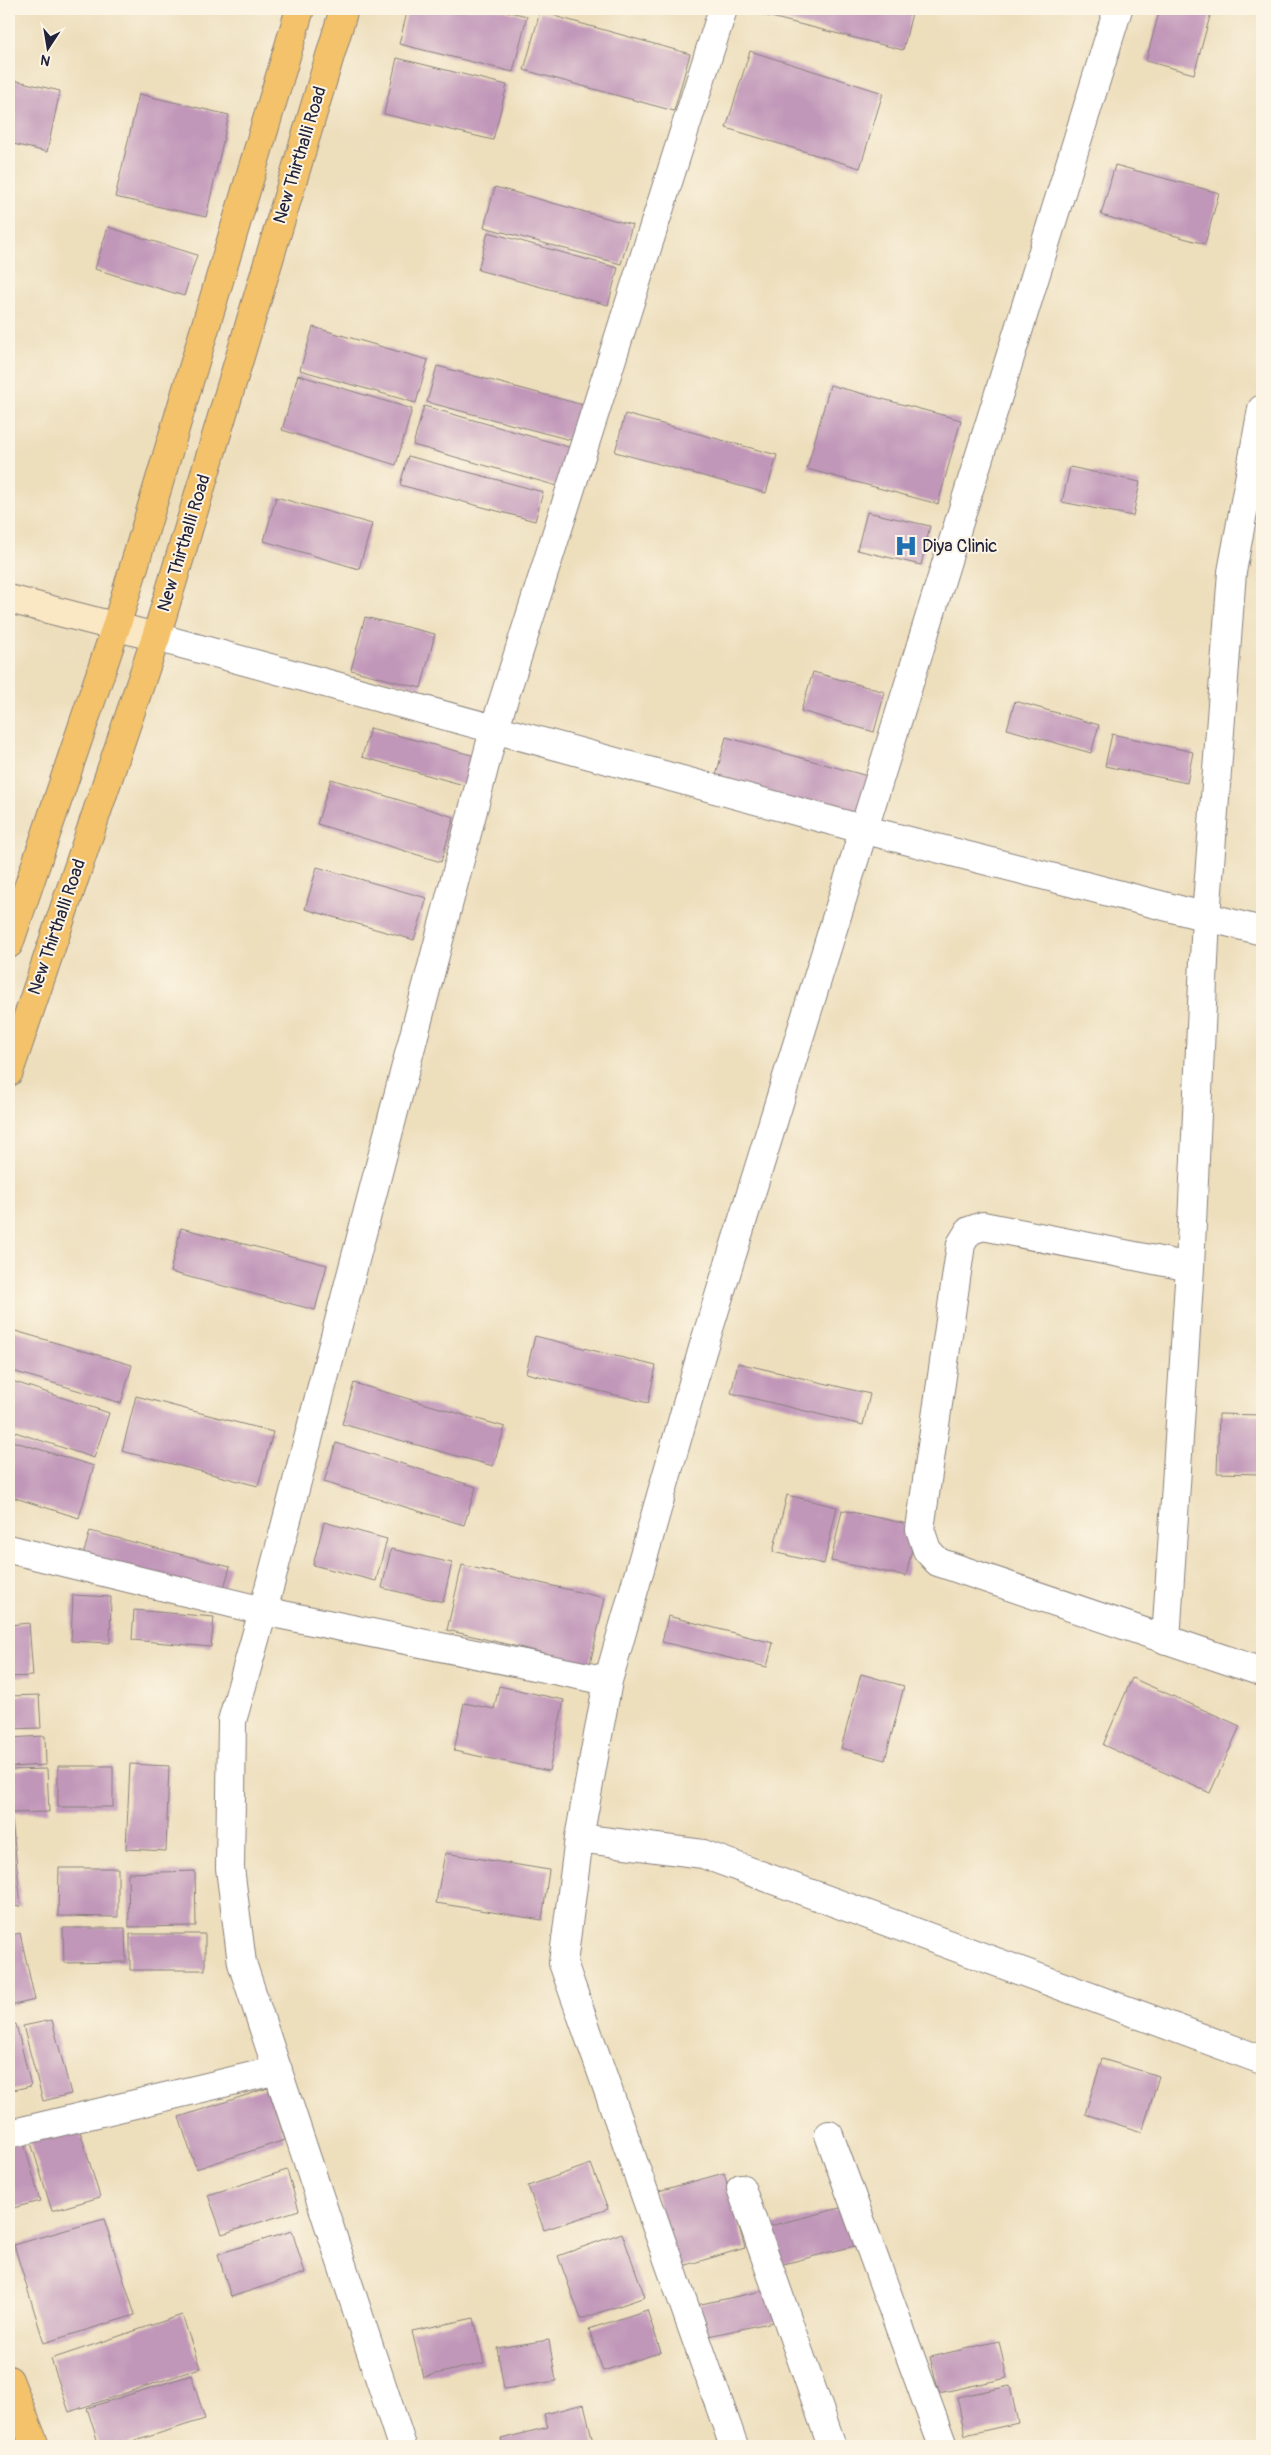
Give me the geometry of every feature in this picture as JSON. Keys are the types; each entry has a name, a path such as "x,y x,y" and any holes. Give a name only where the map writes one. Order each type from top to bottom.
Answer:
{"highway":[{"path":"9,944 116,627 300,9"},
{"name":"New Thirthalli Road","path":"9,1072 156,637 344,9"},
{"path":"9,2380 35,2446"}],"street":[{"path":"402,2446 242,1963 230,1868 232,1721 263,1611 494,730 723,9"},
{"path":"734,2446 563,1963 579,1838 608,1681 703,1348 862,829 1118,9"},
{"path":"1166,1640 1190,1267 1206,917 1232,572 1262,409"},
{"path":"9,599 156,637 862,829 1262,931"},
{"path":"1190,1267 983,1226 969,1231 961,1244 920,1529 927,1550 938,1562 1262,1672"},
{"path":"9,1549 263,1611 608,1681"},
{"path":"579,1838 703,1854 1262,2060"},
{"path":"9,2134 278,2070"},
{"path":"829,2134 943,2446"},
{"path":"741,2188 832,2446"}],"building":[{"path":"408,9 497,9 527,16 513,72 399,44"},
{"path":"756,9 913,9 903,50 755,13"},
{"path":"1160,9 1212,9 1194,74 1146,61"},
{"path":"540,12 690,54 674,111 524,70"},
{"path":"750,51 883,93 860,168 726,128"},
{"path":"397,58 507,85 493,140 384,114"},
{"path":"9,79 60,91 47,152 9,143"},
{"path":"139,94 229,115 206,217 115,197"},
{"path":"1115,165 1219,193 1205,244 1101,215"},
{"path":"495,187 632,225 621,264 484,227"},
{"path":"108,227 197,255 184,296 95,269"},
{"path":"488,232 618,268 608,305 478,270"},
{"path":"313,327 428,360 416,403 300,370"},
{"path":"437,366 587,406 578,442 427,402"},
{"path":"298,375 412,409 396,465 282,430"},
{"path":"830,385 961,420 938,504 807,469"},
{"path":"424,406 572,448 561,487 413,445"},
{"path":"625,414 777,455 766,493 615,452"},
{"path":"408,456 543,492 535,521 400,485"},
{"path":"1070,467 1140,482 1133,516 1062,502"},
{"path":"276,497 372,524 359,569 264,541"},
{"path":"867,512 930,526 921,565 857,550"},
{"path":"365,617 435,634 421,688 351,670"},
{"path":"813,672 885,692 874,732 801,711"},
{"path":"1015,701 1099,725 1091,753 1007,729"},
{"path":"370,728 479,757 471,787 362,757"},
{"path":"1112,734 1193,752 1187,783 1105,766"},
{"path":"726,737 871,777 859,820 715,780"},
{"path":"331,779 454,817 441,862 317,824"},
{"path":"317,867 427,898 414,940 305,909"},
{"path":"181,1228 327,1265 315,1310 170,1272"},
{"path":"12,1330 132,1365 121,1403 9,1370 9,1340"},
{"path":"535,1336 656,1366 648,1403 526,1373"},
{"path":"738,1363 870,1394 863,1425 731,1393"},
{"path":"9,1380 109,1413 94,1458 9,1430"},
{"path":"354,1383 505,1427 493,1466 342,1424"},
{"path":"136,1396 273,1432 258,1486 122,1451"},
{"path":"1219,1414 1262,1415 1262,1474 1217,1473"},
{"path":"9,1440 94,1466 79,1518 9,1496"},
{"path":"336,1443 476,1487 464,1525 324,1482"},
{"path":"787,1495 837,1507 824,1564 773,1552"},
{"path":"842,1510 917,1526 906,1576 831,1561"},
{"path":"324,1522 387,1539 376,1581 313,1565"},
{"path":"90,1531 230,1567 222,1595 82,1559"},
{"path":"391,1549 452,1563 443,1602 382,1588"},
{"path":"462,1565 605,1598 590,1664 447,1630"},
{"path":"73,1595 111,1597 110,1643 71,1641"},
{"path":"134,1610 214,1617 211,1647 132,1640"},
{"path":"668,1616 773,1643 767,1667 662,1642"},
{"path":"29,1623 33,1676 9,1677 9,1625"},
{"path":"861,1674 904,1686 885,1760 841,1748"},
{"path":"1132,1678 1240,1726 1210,1793 1103,1745"},
{"path":"499,1686 564,1700 549,1771 454,1751 464,1703 494,1709"},
{"path":"39,1695 41,1728 9,1729 9,1696"},
{"path":"45,1736 46,1765 9,1767 9,1738"},
{"path":"130,1764 169,1766 166,1851 126,1849"},
{"path":"58,1766 113,1766 113,1807 58,1807"},
{"path":"47,1769 49,1812 9,1813 9,1770"},
{"path":"9,1819 12,1819 21,1906 9,1907"},
{"path":"445,1853 549,1870 542,1920 436,1903"},
{"path":"59,1868 118,1868 118,1917 58,1916"},
{"path":"195,1871 196,1926 129,1927 128,1873"},
{"path":"63,1928 125,1928 126,1962 64,1963"},
{"path":"20,1933 35,2000 9,2006 9,1936"},
{"path":"130,1934 205,1934 205,1970 130,1970"},
{"path":"52,2020 71,2094 43,2101 23,2026"},
{"path":"16,2024 31,2086 9,2091 9,2026"},
{"path":"1102,2059 1159,2076 1142,2132 1085,2114"},
{"path":"268,2088 285,2140 196,2169 179,2117"},
{"path":"77,2121 100,2197 52,2211 29,2136"},
{"path":"24,2142 40,2201 9,2209 9,2146"},
{"path":"591,2164 608,2209 544,2230 528,2186"},
{"path":"287,2170 299,2210 222,2234 208,2195"},
{"path":"724,2173 745,2248 676,2268 655,2192"},
{"path":"844,2207 854,2246 772,2267 762,2228"},
{"path":"104,2219 135,2315 44,2343 14,2245"},
{"path":"292,2231 305,2273 231,2297 218,2254"},
{"path":"622,2233 645,2297 581,2319 558,2256"},
{"path":"771,2289 778,2321 699,2338 692,2306"},
{"path":"647,2310 661,2352 603,2371 589,2329"},
{"path":"182,2315 200,2368 69,2412 51,2359"},
{"path":"474,2318 484,2363 423,2377 412,2331"},
{"path":"549,2340 556,2381 504,2389 497,2348"},
{"path":"999,2341 1007,2378 939,2393 930,2357"},
{"path":"191,2375 205,2419 119,2446 99,2446 87,2408"},
{"path":"1010,2386 1018,2423 965,2435 957,2397"},
{"path":"584,2404 594,2446 503,2446 501,2439 548,2427 544,2414"}],"place":[{"name":"Diya Clinic","path":"906,546"}]}
